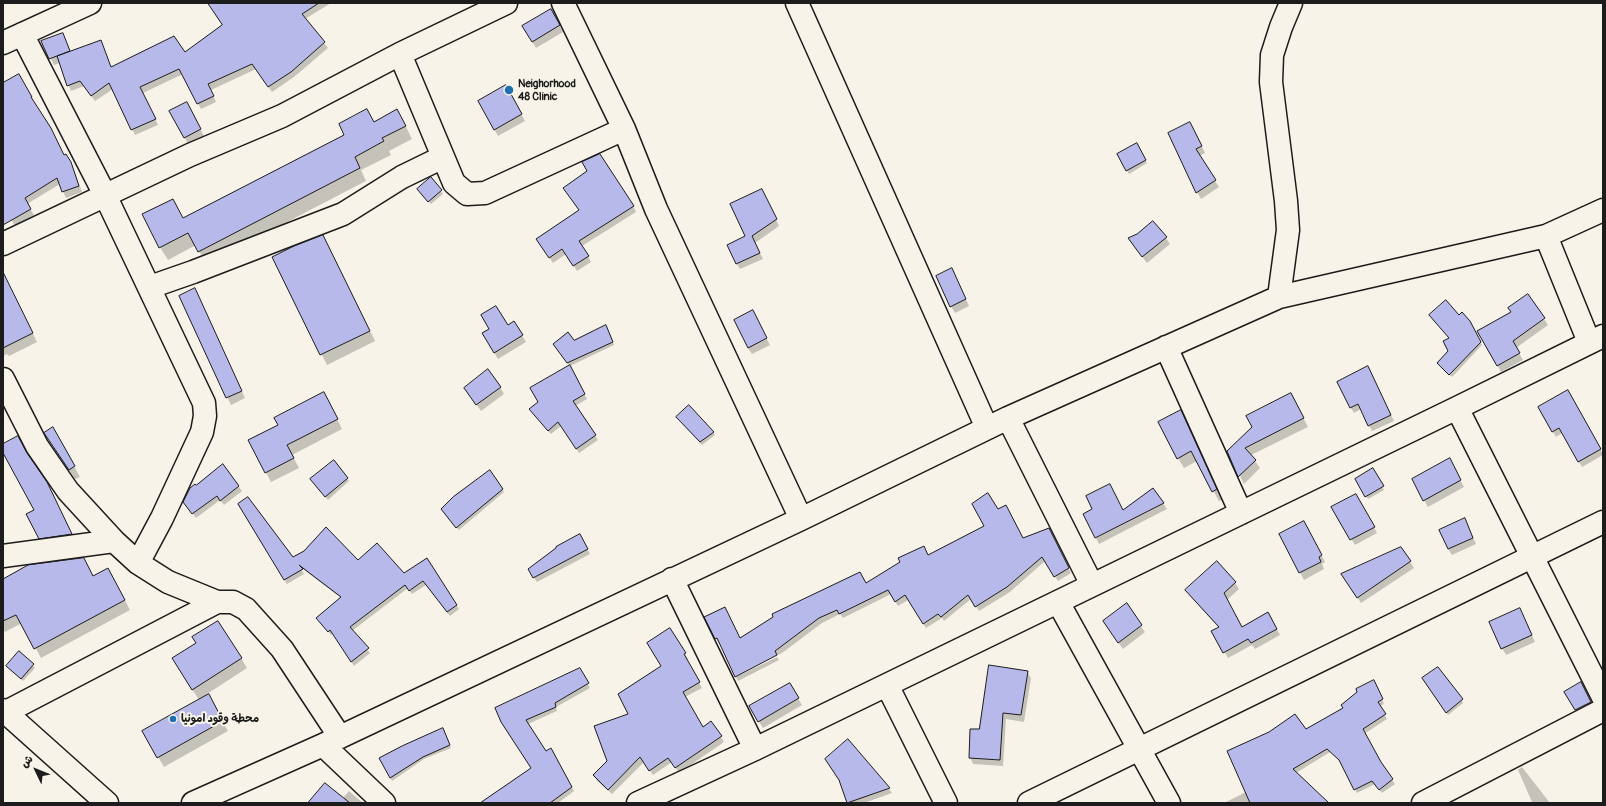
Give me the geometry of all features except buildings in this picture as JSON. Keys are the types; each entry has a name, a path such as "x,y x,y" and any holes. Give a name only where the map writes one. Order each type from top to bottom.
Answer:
{"street":[{"path":"90,3 12,39 105,195 204,403 205,416 202,432 162,518 138,563"},
{"path":"562,3 624,129 656,209 801,519"},
{"path":"797,3 988,428"},
{"path":"1280,297 1288,230 1286,201 1271,82 1272,55 1291,3"},
{"path":"3,244 190,156 282,116 495,5"},
{"path":"400,54 454,183 467,194 485,193 624,129"},
{"path":"150,287 343,214 402,177 443,157"},
{"path":"193,803 332,741 801,519 1008,418 1280,297 1546,236 1603,210"},
{"path":"638,803 887,685 1596,339 1546,236"},
{"path":"1166,347 1240,513"},
{"path":"3,379 37,446 68,491 114,541 138,563 168,582 217,602 233,602 246,609 282,649 332,741 384,803"},
{"path":"1457,408 1603,697"},
{"path":"1008,418 1092,585"},
{"path":"1029,803 1603,522"},
{"path":"3,556 114,541"},
{"path":"672,579 754,749"},
{"path":"107,803 5,711 217,602"},
{"path":"1058,602 1169,803"},
{"path":"887,685 946,803"},
{"path":"1423,803 1603,710"}],"place":[{"name":"Neighorhood 48 Clinic","path":"509,90"},
{"name":"محطة وقود امونيا","path":"173,719"}]}
